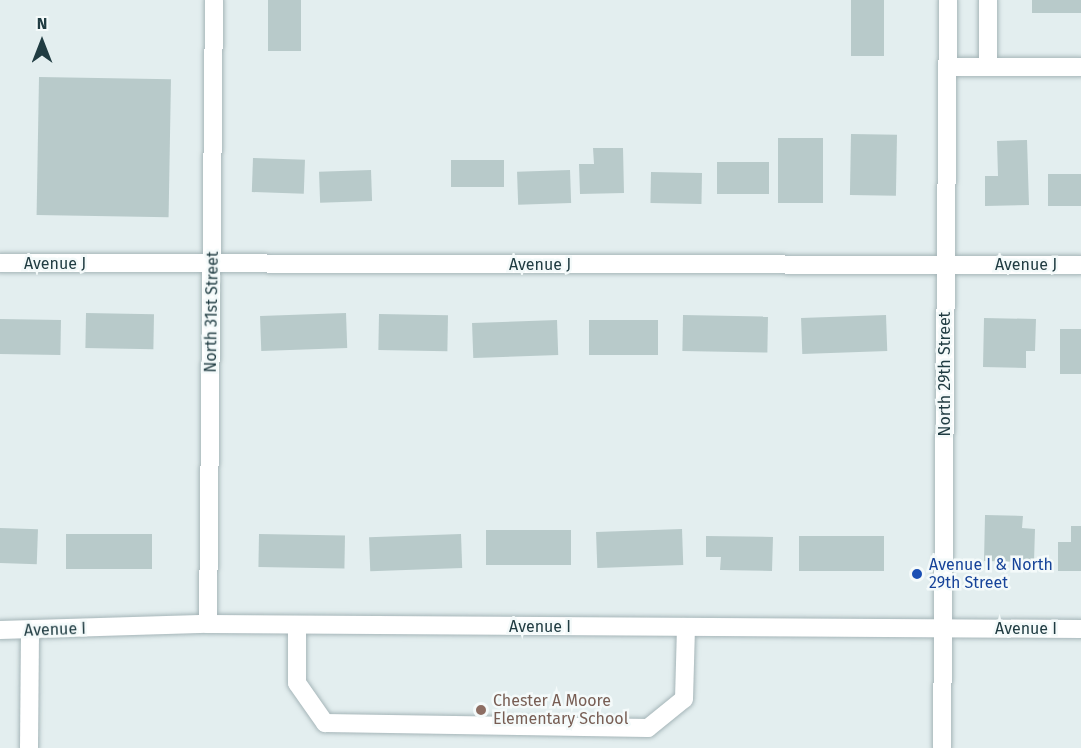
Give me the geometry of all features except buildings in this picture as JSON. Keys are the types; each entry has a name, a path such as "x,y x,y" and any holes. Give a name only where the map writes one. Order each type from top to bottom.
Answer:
{"street":[{"name":"North 31st Street","path":"208,624 214,0"},
{"name":"North 29th Street","path":"942,748 948,0"},
{"path":"988,0 988,67"},
{"path":"948,67 1081,68"},
{"name":"Avenue J","path":"0,263 1081,265"},
{"name":"Avenue I","path":"0,630 30,631 208,624 1081,629"},
{"path":"297,625 297,683 325,723 648,728 684,699 686,627"},
{"path":"29,748 30,631"}],"place":[{"name":"Avenue I & North 29th Street","path":"917,574"},
{"name":"Chester A Moore Elementary School","path":"481,710"}]}
